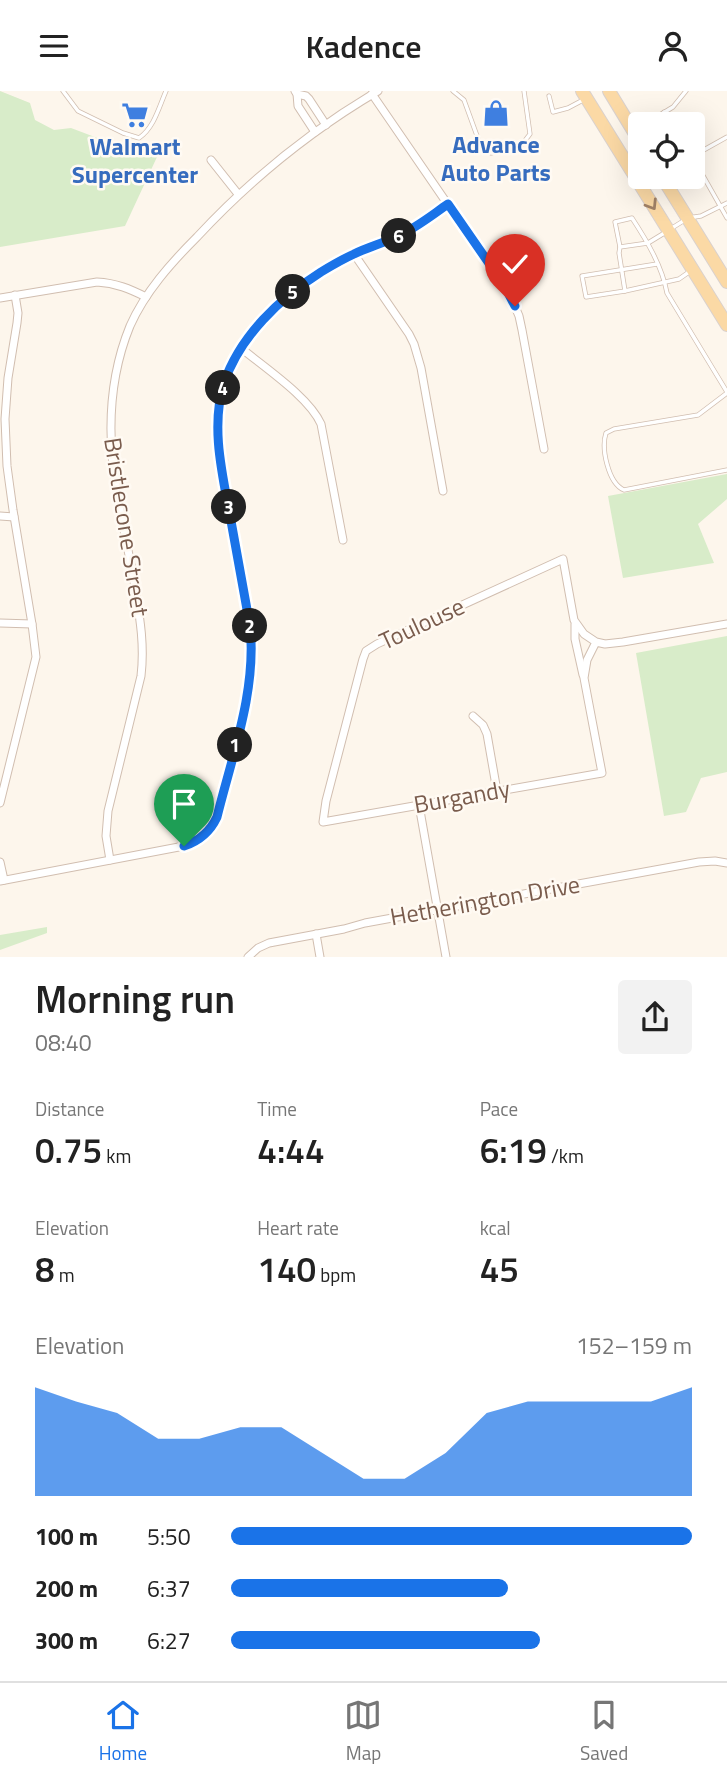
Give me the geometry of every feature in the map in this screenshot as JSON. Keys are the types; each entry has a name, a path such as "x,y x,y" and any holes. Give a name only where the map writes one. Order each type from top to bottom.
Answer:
{"main road":[{"path":"613,92 628,114"},
{"path":"584,95 727,325"},
{"path":"670,189 725,276"}],"street":[{"path":"315,132 298,106 296,92 306,96 326,125"},
{"path":"375,93 504,285 515,306 544,449"},
{"name":"Bristlecone Street","path":"110,860 106,836 108,811 141,676 143,642 114,473 110,421 112,395 122,348 146,297 174,261 239,194 315,132 375,93"},
{"path":"302,111 313,104"},
{"path":"211,160 239,194"},
{"path":"0,862 2,880 184,846 204,836 213,825 247,700 252,663 250,626 218,436 221,398 231,366 250,335 284,299 321,272 354,254 398,236 448,204"},
{"path":"354,254 414,344 421,368 443,491"},
{"path":"0,298 97,282 122,286 146,297"},
{"path":"0,803 36,657 7,466 3,410 17,323 15,295"},
{"path":"241,348 306,402 317,415 343,540"},
{"path":"0,516 14,517"},
{"name":"Toulouse","path":"323,822 326,801 366,651 563,559 575,620"},
{"path":"575,620 584,634 605,644 727,624"},
{"path":"575,620 575,639 584,678"},
{"path":"0,623 32,624"},
{"path":"584,678 587,660 596,642"},
{"name":"Burgandy","path":"323,822 602,773 584,678"},
{"path":"473,716 483,725 487,734 497,791"},
{"path":"419,805 446,957"},
{"name":"Hetherington Drive","path":"248,957 269,943 438,909 699,862 727,863"},
{"path":"316,934 320,957"}],"lane":[{"path":"63,91 78,111 139,138 146,134 151,126 166,91"},
{"path":"453,91 464,100 480,144 491,153 520,147 530,134 524,91"},
{"path":"665,112 687,91"},
{"path":"549,96 552,112 568,108 584,95"},
{"path":"705,150 727,137"},
{"path":"705,179 727,218"},
{"path":"621,247 648,243 688,218 701,216 727,203"},
{"path":"625,291 619,250 621,247 615,222 632,218 648,243 667,293 727,393 698,415 614,429 606,433 603,441 610,477 616,487 624,490 727,470"},
{"path":"657,264 582,276 586,297 679,279 693,270"}],"green space":[{"path":"0,91 30,103 35,120 54,130 71,128 145,156 163,144 125,226 0,247"},
{"path":"727,474 727,499 698,524 714,563 623,578 608,496"},
{"path":"727,636 727,772 701,778 686,812 664,816 636,653"},
{"path":"47,927 47,933 0,950 0,935"}],"place":[{"name":"Advance Auto Parts","path":"496,113"},
{"name":"Walmart Supercenter","path":"135,115"}],"route":[{"path":"184,846 204,836 217,817 250,682 250,626 218,436 224,385 237,354 250,335 284,299 304,284 354,254 411,229 448,204 504,285 515,306"}]}
